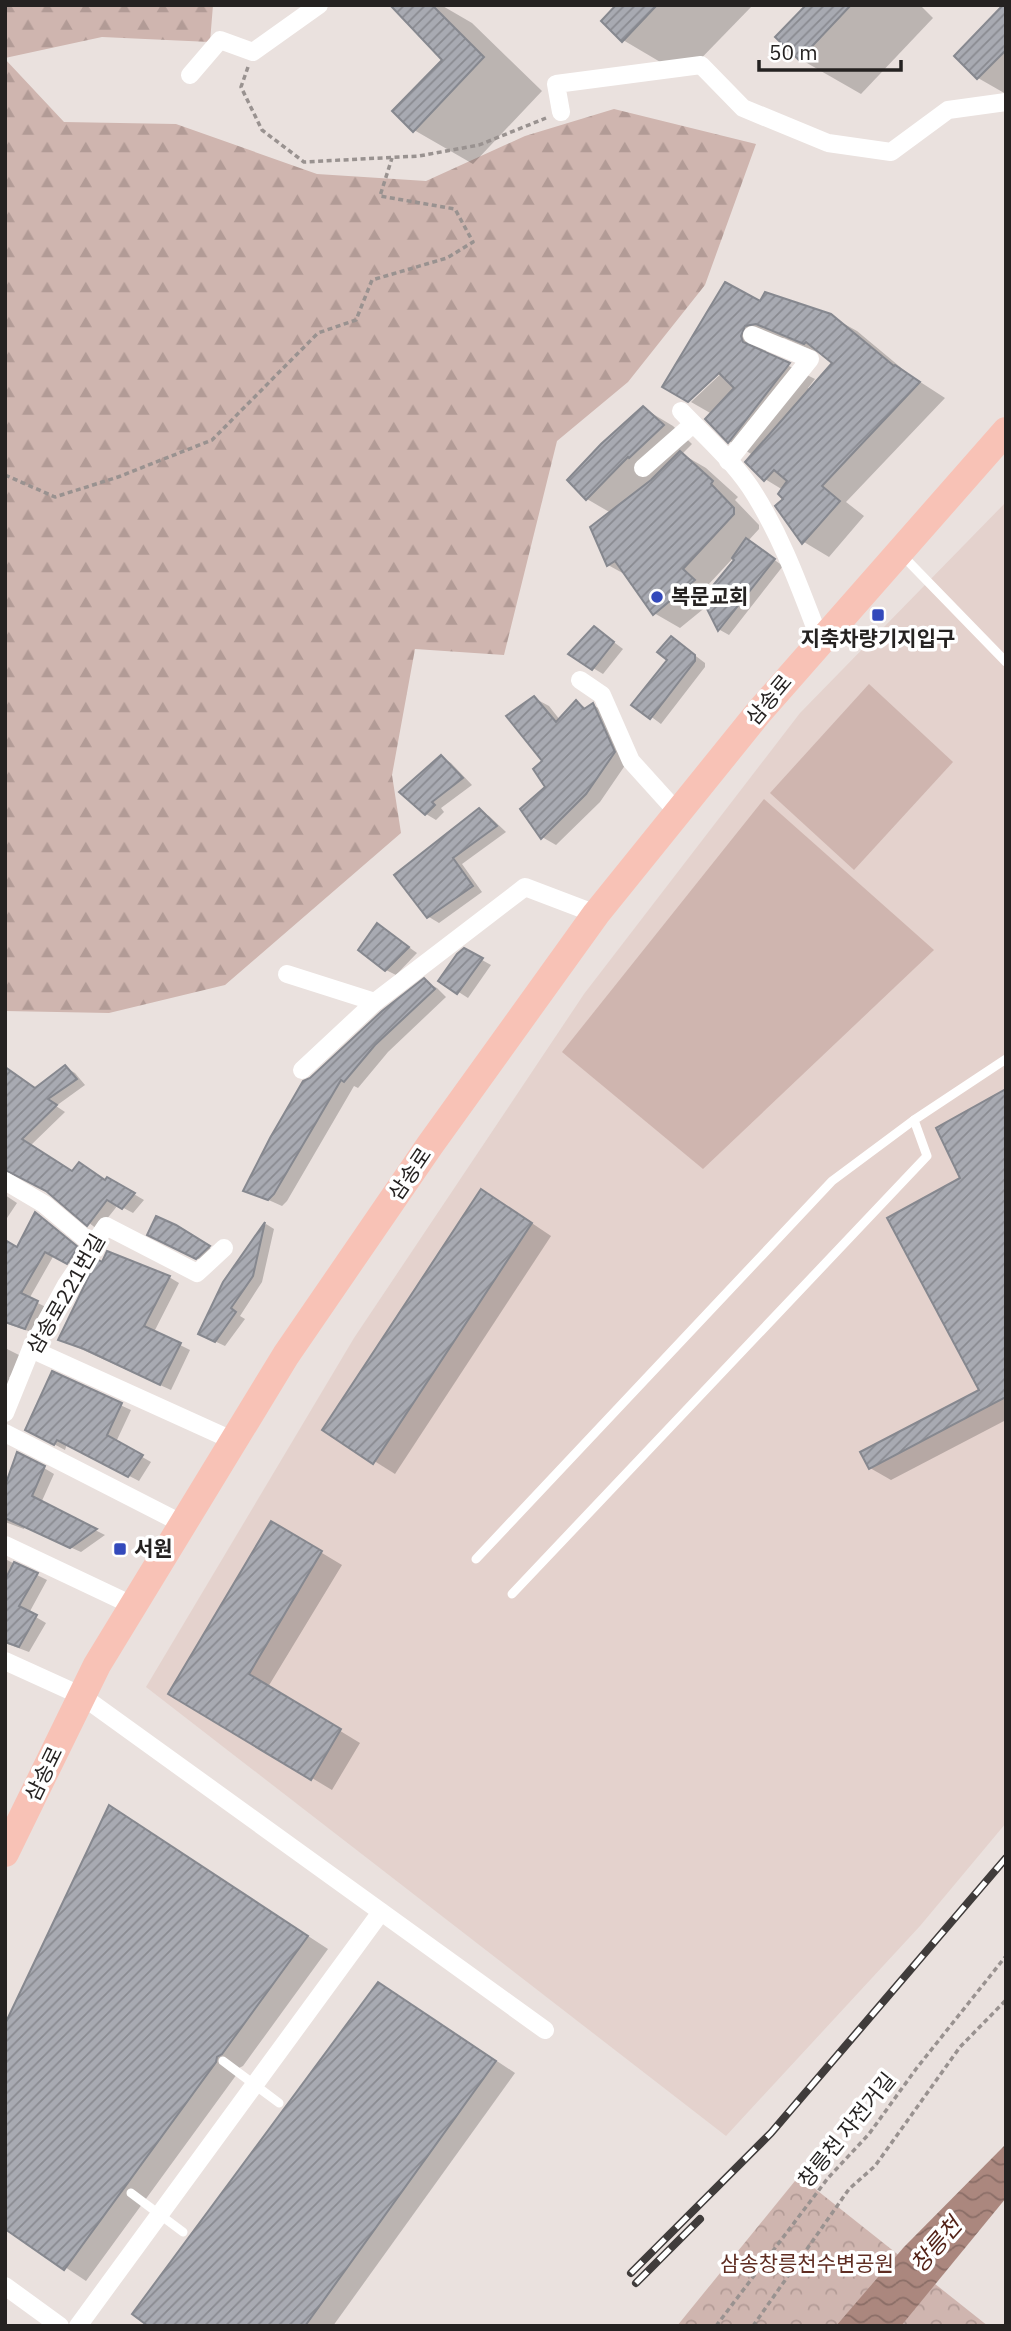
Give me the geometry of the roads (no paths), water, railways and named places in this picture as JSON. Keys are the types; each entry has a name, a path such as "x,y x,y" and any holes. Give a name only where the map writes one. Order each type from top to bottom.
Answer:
{"main road":[{"name":"삼송로","path":"5,1853 97,1665 286,1355 430,1145 596,914 820,640 1006,431"}],"street":[{"path":"190,75 220,40 253,52 319,5"},
{"path":"561,112 556,85 701,65 743,108 828,143 891,152 948,110 1006,102"},
{"path":"727,461 810,359 752,335"},
{"path":"643,468 687,417 750,487 791,564 820,640"},
{"path":"580,680 602,695 631,761 678,813"},
{"path":"302,1070 375,1002 525,887 596,914"},
{"path":"287,974 375,1002"},
{"path":"5,1181 44,1204 93,1245"},
{"name":"삼송로221번길","path":"5,1413 31,1349 66,1284 106,1226 197,1273 224,1248"},
{"path":"31,1349 234,1441"},
{"path":"5,1433 183,1524"},
{"path":"5,1545 134,1606"},
{"path":"5,1661 82,1696 545,2030"},
{"path":"78,2326 381,1912"},
{"path":"5,2286 60,2326"}],"lane":[{"path":"900,553 1006,662"},
{"path":"476,1559 832,1181 914,1120 1006,1059"},
{"path":"512,1594 927,1156 914,1120"},
{"path":"223,2061 279,2103"},
{"path":"131,2193 183,2232"}],"water":[{"name":"창릉천","path":"1006,2144 1006,2198 901,2326 836,2326 904,2247"}],"railway":[{"path":"631,2273 771,2133 1006,1858"},
{"path":"636,2283 700,2219"}],"place":[{"name":"복문교회","path":"657,597"},
{"name":"지축차량기지입구","path":"878,615"},
{"name":"서원","path":"120,1549"}],"park label":[{"name":"삼송창릉천수변공원","path":"807,2264"}]}
